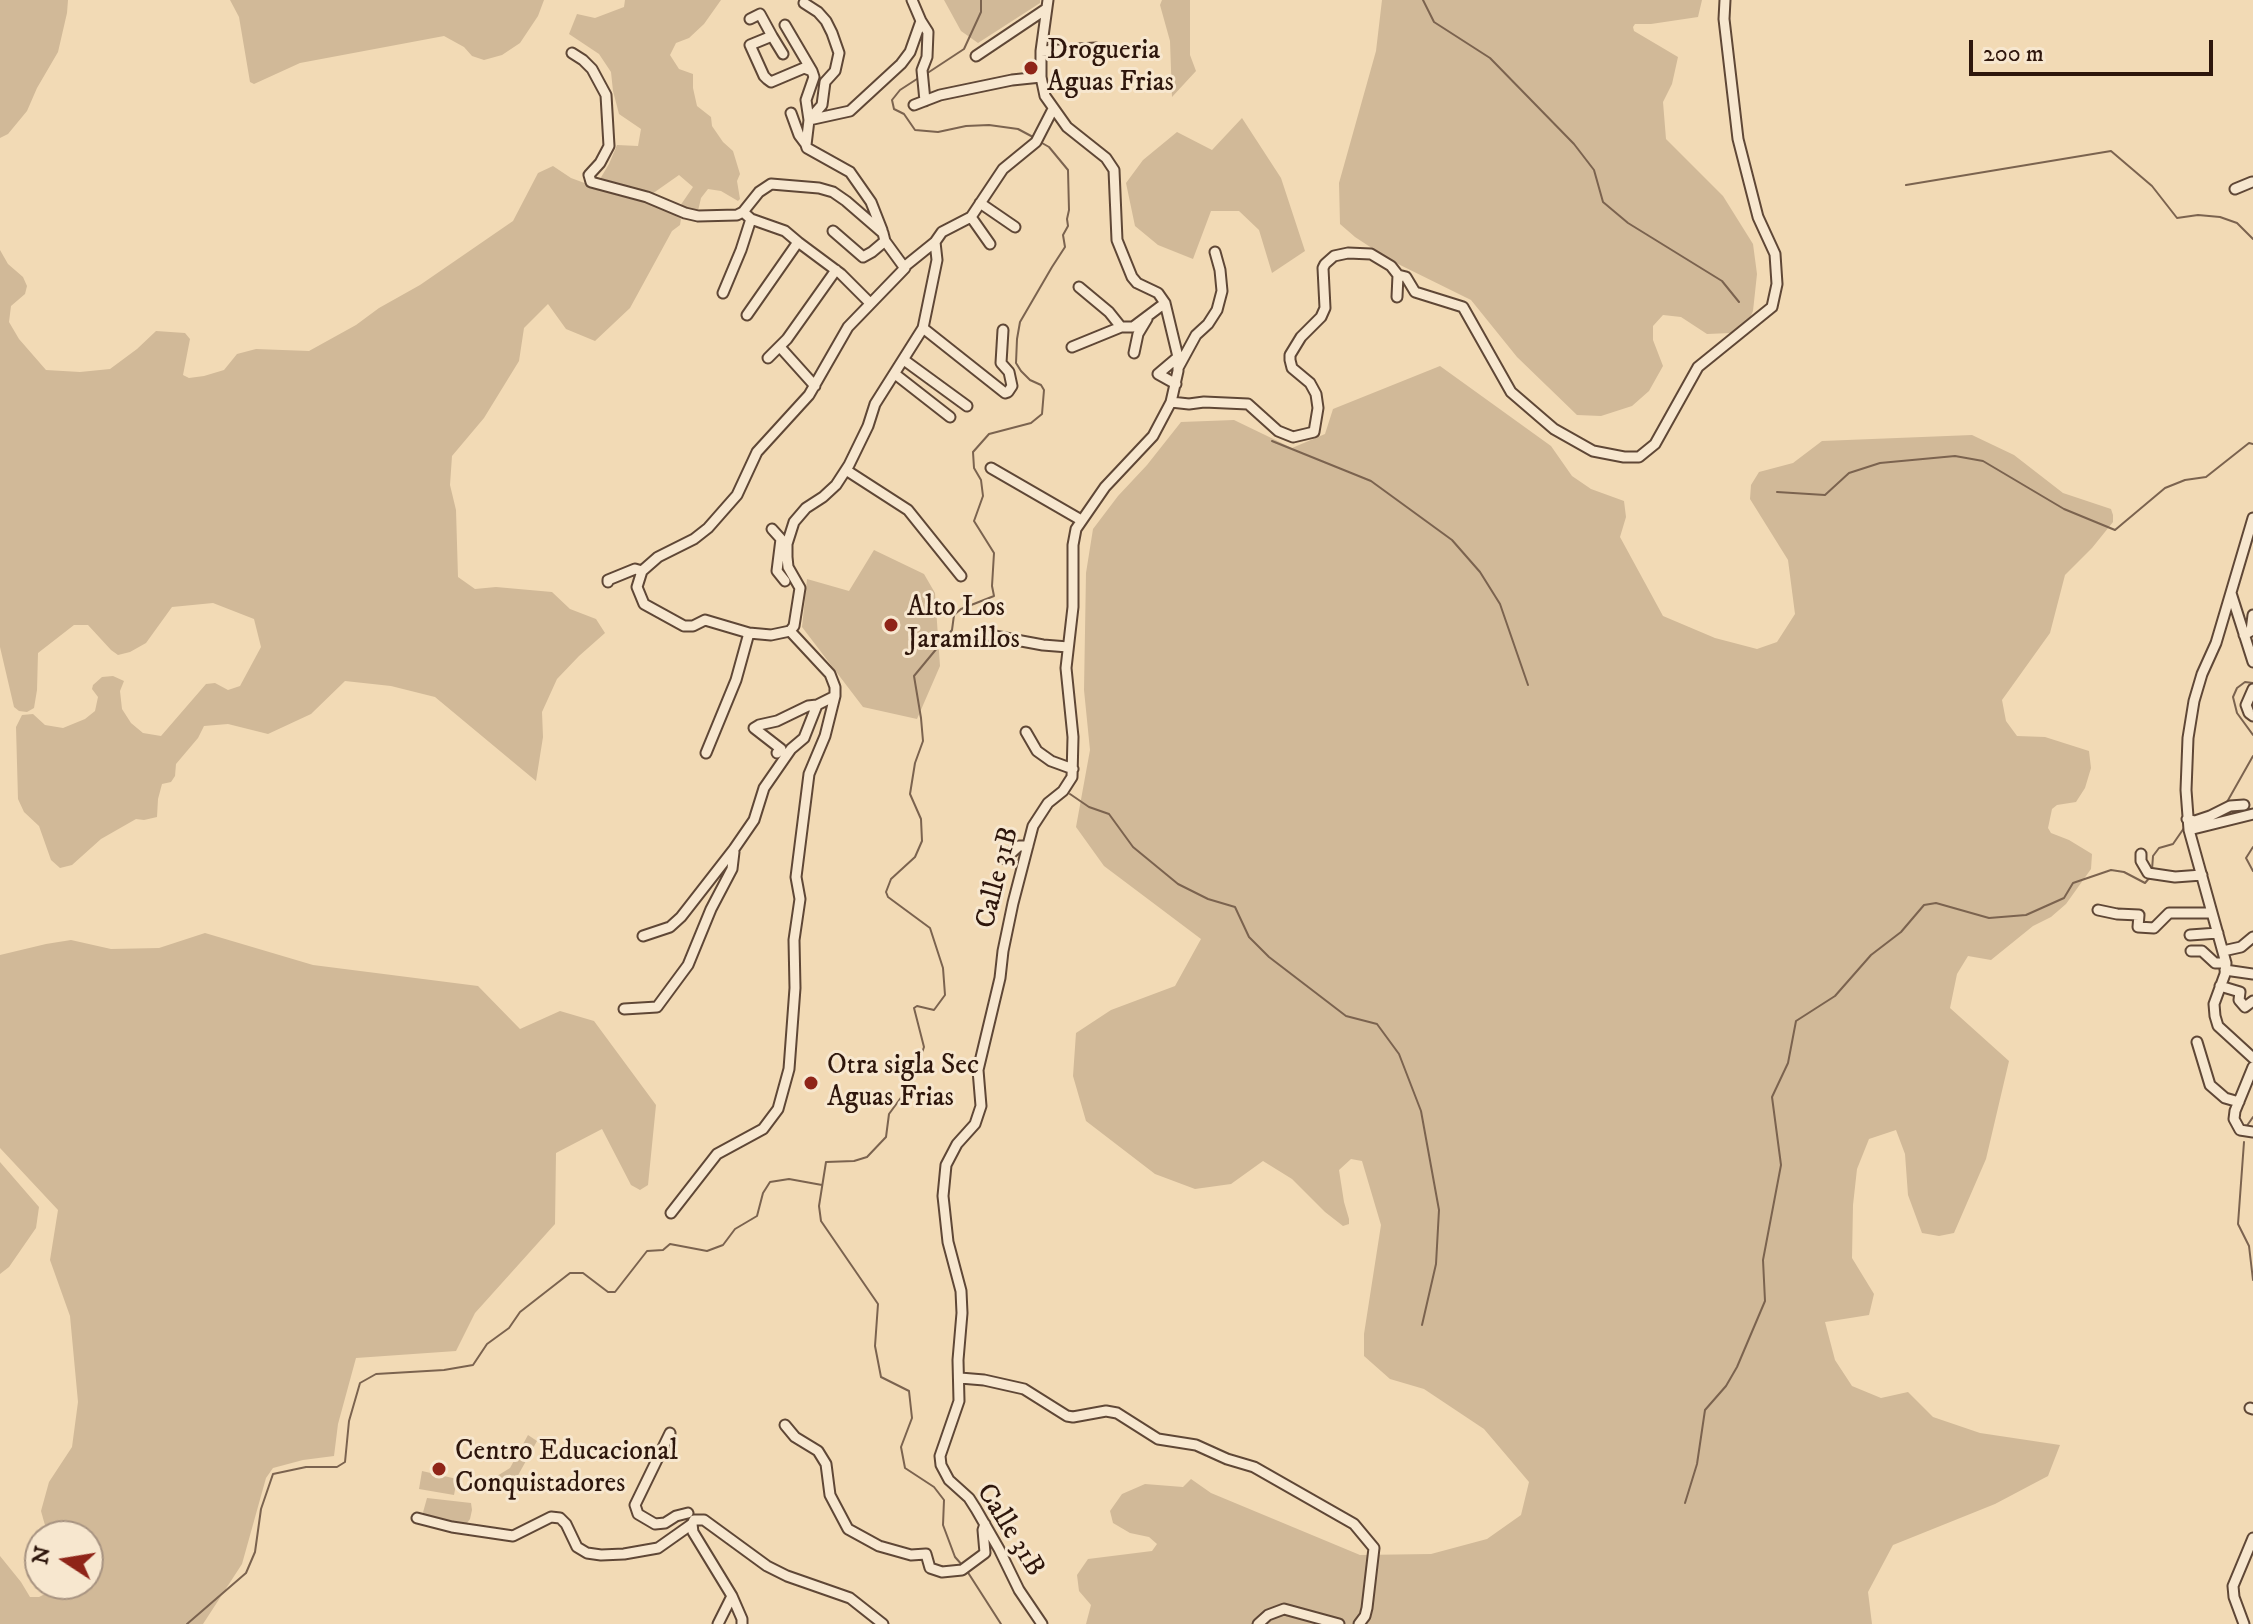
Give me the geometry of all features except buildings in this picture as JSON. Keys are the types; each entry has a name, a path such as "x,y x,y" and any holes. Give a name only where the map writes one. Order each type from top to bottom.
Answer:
{"street":[{"path":"912,0 928,32 927,57 922,70 925,101"},
{"path":"1171,402 1248,404 1278,431 1293,437 1314,432 1318,408 1316,394 1310,383 1292,368 1290,355 1325,308 1325,264 1334,256 1371,254 1391,266 1398,275 1406,277 1415,292 1463,307 1511,392 1554,429 1593,451 1639,457 1655,444 1698,367 1772,307 1777,284 1775,254 1758,217 1738,139 1724,19 1725,0"},
{"path":"804,3 826,21 839,53 835,71 825,82 822,105 809,120"},
{"path":"1026,732 1037,751 1051,761 1073,769 1067,688 1076,529 1105,487 1153,436 1171,402 1178,363 1165,303 1158,293 1137,283 1117,240 1114,170 1106,158 1067,127 1045,96 1041,51 1047,5"},
{"path":"976,56 1047,5"},
{"path":"750,19 760,14 783,54"},
{"path":"809,120 850,111 901,64 910,52 921,21"},
{"path":"785,25 814,77 806,100 809,120 805,143"},
{"path":"772,36 746,47 764,76 771,82 804,68 812,71"},
{"path":"1041,51 1096,48"},
{"path":"572,53 592,69 606,95 609,146 589,175 591,182 647,197 685,213 698,216 747,215 785,231 836,270 870,303"},
{"path":"914,105 940,95 1041,77"},
{"path":"935,242 937,260 923,328 875,404 868,426 846,470 823,497 799,514 790,532 788,567 798,581 800,594 794,626 790,631 771,635 749,633 705,620 693,626 684,626 648,607 637,587 642,571 658,557 694,539 708,528 737,495 757,452 815,386 848,327 942,232 971,217 1003,169 1039,137 1053,109"},
{"path":"791,113 807,148 850,172 871,202 884,237"},
{"path":"2235,189 2253,181"},
{"path":"723,293 744,243 747,215 759,192 771,184 833,192 884,237 904,267"},
{"path":"980,203 1015,227"},
{"path":"971,217 990,244"},
{"path":"833,231 863,257 872,252 884,237"},
{"path":"747,315 798,242"},
{"path":"1176,384 1158,374 1178,363 1217,310 1222,291 1215,252"},
{"path":"768,358 780,347 836,270"},
{"path":"1397,297 1398,275"},
{"path":"1079,287 1109,312 1121,327"},
{"path":"1072,347 1121,327 1133,327 1165,303"},
{"path":"1134,353 1138,334 1148,318"},
{"path":"923,328 1005,393 1012,386 1009,372 1001,363 1003,330"},
{"path":"780,347 815,386"},
{"path":"904,360 967,406"},
{"path":"895,374 950,417"},
{"path":"991,468 1081,520"},
{"path":"846,470 908,510 961,576"},
{"path":"2253,518 2216,643 2194,701 2188,738 2188,824 2226,966 2214,1004 2215,1016 2218,1026 2253,1058"},
{"path":"772,529 781,539 777,571 785,581"},
{"path":"2241,556 2253,561"},
{"path":"608,582 635,569 642,571"},
{"path":"2231,592 2253,662"},
{"path":"2244,635 2251,631 2253,615"},
{"path":"671,1213 717,1154 763,1129 781,1101 789,1069 795,988 794,940 800,899 796,877 809,774 822,746 835,696 834,680 790,631"},
{"path":"706,753 736,680 749,633"},
{"path":"989,635 1068,647"},
{"path":"2253,689 2246,705 2253,716"},
{"path":"777,753 781,749 754,728 835,696"},
{"path":"643,936 670,927 681,917 734,849 754,820 764,788 791,749 804,738 817,705"},
{"name":"Calle 31B","path":"1042,1624 1019,1590 969,1498 949,1480 941,1465 940,1456 959,1401 962,1313 961,1291 948,1242 943,1196 946,1165 957,1144 975,1124 981,1106 978,1070 1028,846 1038,817 1048,803 1063,791 1072,777 1073,769"},
{"path":"2188,824 2230,806 2244,805"},
{"path":"2188,824 2253,814"},
{"path":"1005,859 1019,846 1028,846"},
{"path":"624,1009 657,1007 688,965 711,909 732,869 734,849"},
{"path":"2141,854 2141,861 2148,873 2175,877 2202,875"},
{"path":"2098,910 2139,915 2138,927 2154,928 2169,913 2211,913"},
{"path":"2190,935 2218,933"},
{"path":"2223,951 2241,947 2253,937"},
{"path":"2191,951 2202,951 2215,963 2253,974"},
{"path":"2220,986 2240,992 2239,1000 2245,1007 2253,1001"},
{"path":"2197,1042 2210,1085 2225,1098 2239,1102"},
{"path":"2253,1067 2234,1119 2240,1130 2253,1132"},
{"path":"960,1378 1024,1389 1067,1416 1106,1411 1117,1413 1158,1439 1196,1445 1254,1467 1354,1524 1374,1548 1367,1608 1359,1624"},
{"path":"785,1425 795,1437 818,1451 826,1464 830,1495 848,1529 879,1546 911,1555 926,1554 930,1568 942,1572 962,1570 985,1553 985,1524"},
{"path":"670,1433 635,1505 638,1514 655,1524 688,1513"},
{"path":"417,1518 513,1536 551,1517 560,1518 577,1547 587,1553 601,1555 658,1548 694,1520 704,1520 767,1566 850,1598 883,1624"},
{"path":"692,1524 693,1532 732,1596 742,1624"},
{"path":"2244,1624 2233,1586 2253,1538"},
{"path":"718,1624 732,1596"},
{"path":"1258,1624 1268,1615 1284,1609 1339,1624"}],"shaded area":[{"path":"0,0 68,0 58,52 27,111 8,134 0,138"},
{"path":"230,0 544,0 538,16 520,43 502,55 484,60 472,56 464,47 444,36 300,63 254,84 250,82 239,17"},
{"path":"625,0 721,0 704,24 689,38 676,43 670,55 679,69 693,74 697,106 711,117 712,126 733,151 740,174 737,181 738,201 721,191 708,189 701,198 698,211 680,206 693,187 679,175 652,194 600,179 617,145 638,146 641,129 619,114 611,72 599,54 569,34 577,14 595,18 624,7"},
{"path":"944,0 1040,0 1040,3 978,43 961,31"},
{"path":"1162,0 1190,0 1190,55 1196,71 1172,97 1170,41 1160,5"},
{"path":"1382,0 1702,0 1698,17 1635,24 1633,27 1634,31 1678,57 1672,84 1663,102 1666,139 1723,196 1753,244 1757,274 1753,311 1748,322 1731,333 1707,334 1681,317 1663,315 1653,326 1653,340 1663,366 1649,391 1632,406 1601,416 1577,415 1517,357 1471,300 1390,260 1340,224 1339,183 1376,51"},
{"path":"1242,118 1281,178 1305,251 1272,273 1259,230 1239,211 1211,211 1193,259 1158,245 1135,226 1126,183 1143,160 1177,132 1212,150"},
{"path":"553,166 571,178 650,203 681,219 630,308 595,341 566,329 548,304 524,328 519,361 484,418 452,456 450,485 456,510 458,577 475,589 496,587 552,592 570,609 596,619 605,633 557,679 542,712 543,737 536,781 435,697 391,686 345,681 311,714 268,734 228,724 204,726 176,764 171,782 162,784 157,817 136,819 101,839 72,865 60,868 51,860 39,826 24,812 18,799 16,727 22,715 33,714 45,725 63,728 85,719 95,711 98,697 92,689 93,685 102,677 113,676 124,681 120,691 122,709 131,723 143,733 161,736 206,684 215,683 228,690 240,686 261,647 254,619 213,603 172,607 146,643 118,655 88,625 74,625 38,653 34,708 27,712 14,707 0,647 0,250 27,286 25,294 11,306 9,322 19,339 46,370 80,372 110,369 156,331 185,333 190,339 183,375 189,378 204,376 224,370 237,354 256,349 309,351 356,325 513,221 538,173"},
{"path":"1440,366 1551,446 1572,476 1591,489 1624,501 1626,517 1620,537 1663,616 1715,638 1757,649 1777,642 1795,614 1788,560 1750,499 1751,485 1759,472 1793,463 1822,441 1972,435 2014,455 2063,493 2111,509 2113,522 2065,575 2050,633 2002,700 2006,721 2017,736 2045,737 2089,751 2091,768 2085,788 2076,802 2057,805 2052,809 2048,828 2051,833 2092,854 2091,869 2066,904 2051,917 2033,926 1991,960 1968,956 1957,974 1950,1008 2009,1061 1986,1159 1954,1233 1939,1236 1922,1233 1908,1195 1905,1154 1896,1130 1869,1139 1857,1169 1852,1258 1874,1294 1869,1315 1825,1322 1835,1360 1852,1386 1881,1398 1908,1392 1933,1417 1980,1433 2060,1445 2048,1476 1995,1504 1893,1545 1868,1592 1872,1624 1086,1624 1091,1605 1079,1591 1077,1575 1088,1559 1152,1551 1157,1544 1149,1537 1130,1533 1113,1523 1110,1511 1122,1494 1145,1484 1183,1487 1191,1479 1211,1493 1360,1555 1431,1554 1487,1539 1521,1515 1529,1482 1484,1429 1424,1389 1390,1379 1364,1356 1364,1334 1381,1225 1362,1161 1351,1159 1339,1170 1349,1219 1349,1224 1343,1226 1292,1179 1263,1161 1231,1184 1195,1189 1155,1174 1086,1121 1073,1076 1076,1033 1111,1010 1175,986 1201,939 1104,866 1076,827 1090,750 1084,690 1086,573 1093,529 1181,422 1234,420 1292,448 1325,434 1333,409"},
{"path":"874,550 924,574 935,593 940,666 917,719 863,707 802,627 807,579 849,591"},
{"path":"205,933 313,965 478,986 520,1029 560,1011 594,1021 656,1105 648,1185 640,1190 631,1185 602,1129 556,1153 555,1224 475,1313 456,1351 356,1358 338,1424 334,1456 273,1468 266,1478 242,1564 203,1624 0,1624 0,1556 24,1587 24,1600 104,1600 104,1520 44,1520 41,1511 49,1482 72,1447 78,1402 70,1316 50,1260 58,1210 0,1148 0,955 71,940 111,949 159,948"},
{"path":"0,1162 39,1207 36,1228 9,1267 0,1274"},
{"path":"528,1435 537,1441 516,1479 505,1486 496,1485 497,1476 510,1468"},
{"path":"422,1471 457,1479 454,1495 419,1489"},
{"path":"427,1498 471,1503 470,1519 467,1523 422,1516"}],"waterway":[{"path":"926,74 964,49 981,12 981,0"},
{"path":"1423,0 1434,22 1490,58 1574,144 1594,170 1603,202 1628,223 1722,281 1739,302"},
{"path":"920,77 900,90 892,100 894,109 904,114 915,130 938,132 989,125 1018,129 1033,137"},
{"path":"963,1566 955,1557 943,1525 944,1500 934,1487 905,1468 901,1447 912,1418 909,1391 881,1377 875,1346 878,1304 821,1221 819,1206 826,1162 867,1157 886,1137 889,1114 911,1084 924,1047 914,1008 934,1010 945,995 943,968 930,928 888,897 886,892 891,879 915,857 922,841 921,819 910,794 915,763 923,741 914,676 952,630 954,615 961,609 994,596 994,553 974,521 983,496 981,480 974,468 973,452 989,434 1031,423 1042,414 1044,390 1030,380 1016,363 1017,339 1020,322 1065,247 1063,235 1068,226 1069,210 1068,170 1042,143"},
{"path":"1906,185 2111,151 2152,186 2177,218 2198,215 2220,217 2237,223 2253,239"},
{"path":"1272,441 1371,481 1452,540 1480,572 1500,604 1528,685"},
{"path":"1777,492 1825,495 1849,473 1880,463 1955,456 1983,461 2064,509 2115,530 2165,488 2185,480 2206,477 2249,443 2253,444"},
{"path":"2253,683 2245,682 2237,688 2233,697 2237,713 2253,735"},
{"path":"2227,802 2253,756"},
{"path":"1070,794 1089,807 1109,814 1133,847 1178,884 1208,899 1235,907 1249,937 1269,957 1346,1016 1377,1024 1399,1054 1421,1111 1439,1210 1436,1264 1422,1325"},
{"path":"2152,870 2153,856 2159,848 2173,844 2184,828"},
{"path":"2253,847 2246,858 2253,871"},
{"path":"1685,1503 1697,1464 1705,1410 1726,1386 1737,1367 1765,1301 1763,1260 1781,1165 1772,1097 1788,1063 1796,1021 1835,996 1871,955 1901,932 1924,905 1936,903 1989,918 2026,915 2064,898 2073,883 2111,870 2124,872 2145,883 2151,876"},
{"path":"2246,1127 2253,1117"},
{"path":"2244,1142 2238,1224 2249,1246 2253,1280"},
{"path":"187,1624 246,1573 255,1552 261,1509 273,1474 306,1467 337,1467 345,1462 349,1421 360,1383 376,1374 473,1365 487,1344 509,1328 520,1312 570,1273 583,1273 608,1292 615,1292 647,1251 663,1250 670,1244 707,1251 723,1245 735,1229 757,1216 763,1193 770,1182 789,1179 822,1185"},
{"path":"967,1571 1001,1624"}],"place":[{"name":"Drogueria Aguas Frias","path":"1031,68"},
{"name":"Alto Los Jaramillos","path":"891,625"},
{"name":"Otra sigla Sec Aguas Frias","path":"811,1083"},
{"name":"Centro Educacional Conquistadores","path":"439,1469"}]}
